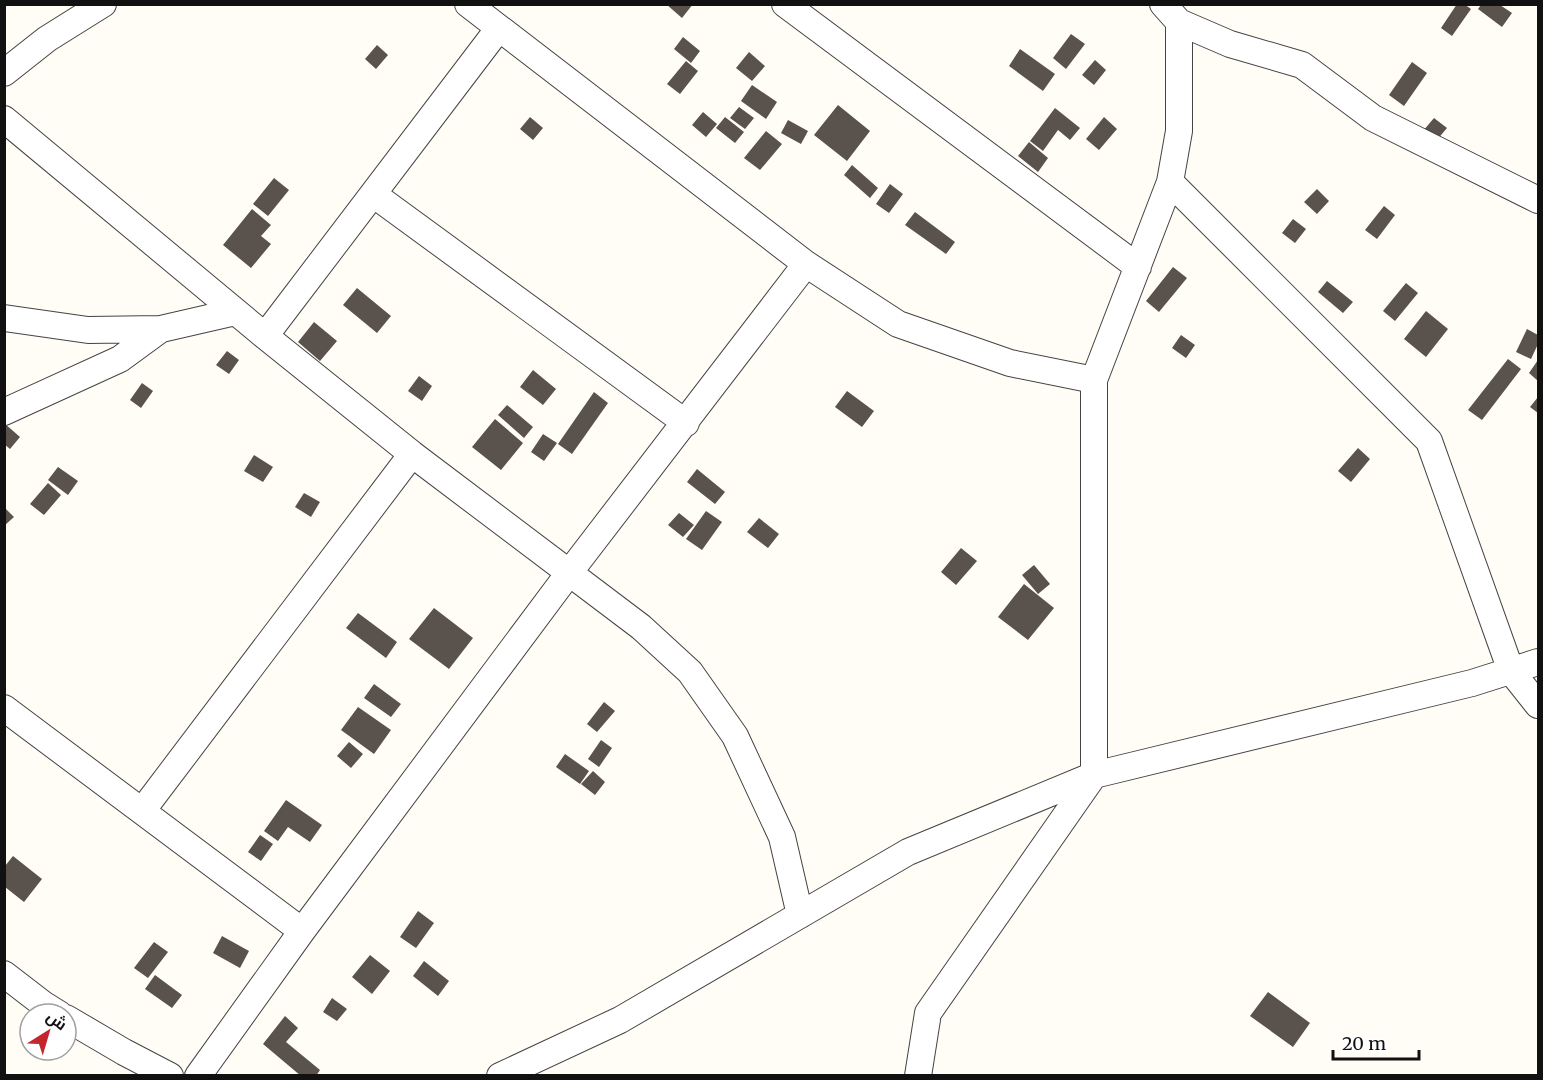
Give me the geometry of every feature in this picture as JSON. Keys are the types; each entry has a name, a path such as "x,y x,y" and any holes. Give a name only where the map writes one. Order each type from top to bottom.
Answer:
{"street":[{"path":"4,74 47,39 103,4"},
{"path":"468,4 806,264 898,324 1010,363 1094,380"},
{"path":"785,4 1138,267"},
{"path":"918,1076 928,1013 1094,775 1094,380 1170,182 1179,131 1171,13"},
{"path":"1171,13 1230,44 1302,65 1373,118 1539,200"},
{"path":"265,336 499,28"},
{"path":"4,119 235,312 412,454 641,627 690,672 735,736 782,837 800,915"},
{"path":"1170,182 1429,441 1511,671 1539,705"},
{"path":"373,194 686,423"},
{"path":"198,1076 302,931 569,573 806,264"},
{"path":"4,318 88,330 161,329 235,312"},
{"path":"4,412 120,359 161,329"},
{"path":"142,811 412,454"},
{"path":"500,1076 620,1020 908,852 1094,775 1472,683 1539,662"},
{"path":"4,708 302,931"},
{"path":"4,974 40,1002"},
{"path":"78,1025 170,1076"}],"building":[{"path":"666,4 693,4 682,18"},
{"path":"1457,4 1464,4 1471,9 1452,36 1441,28"},
{"path":"1481,5 1500,5 1512,13 1502,27 1478,9"},
{"path":"1071,34 1085,44 1066,69 1053,58"},
{"path":"683,37 700,51 691,63 674,49"},
{"path":"377,45 388,55 376,69 365,59"},
{"path":"1020,49 1055,74 1043,91 1009,66"},
{"path":"749,52 765,66 752,81 736,68"},
{"path":"1095,60 1106,70 1094,85 1082,75"},
{"path":"686,61 698,71 680,94 667,84"},
{"path":"1412,62 1427,73 1404,106 1389,95"},
{"path":"752,85 777,102 766,119 741,101"},
{"path":"838,105 870,131 847,161 814,135"},
{"path":"739,107 754,118 745,129 730,118"},
{"path":"1055,108 1080,128 1070,140 1058,130 1043,151 1030,141"},
{"path":"703,112 717,124 706,137 692,125"},
{"path":"530,117 543,128 533,140 520,129"},
{"path":"725,117 744,132 735,143 716,128"},
{"path":"1104,117 1117,129 1099,150 1086,139"},
{"path":"1434,118 1447,128 1436,141 1423,131"},
{"path":"788,120 808,131 801,144 781,133"},
{"path":"766,131 782,144 760,170 744,158"},
{"path":"1029,142 1048,158 1038,172 1018,156"},
{"path":"852,165 878,188 870,198 844,175"},
{"path":"274,178 289,190 268,216 253,204"},
{"path":"890,184 903,194 889,213 876,204"},
{"path":"1317,189 1329,201 1317,214 1304,202"},
{"path":"1384,206 1395,215 1377,239 1365,230"},
{"path":"252,209 271,225 261,236 271,244 251,268 223,245"},
{"path":"915,212 955,242 946,254 905,225"},
{"path":"1293,219 1306,229 1295,243 1282,233"},
{"path":"1173,267 1187,278 1159,312 1146,301"},
{"path":"1327,281 1353,302 1343,313 1318,292"},
{"path":"1406,283 1418,293 1395,321 1383,311"},
{"path":"357,288 391,316 377,333 343,305"},
{"path":"1426,311 1448,329 1426,357 1404,339"},
{"path":"314,322 337,341 320,361 298,342"},
{"path":"1527,329 1538,335 1538,344 1531,359 1516,352"},
{"path":"1181,335 1195,345 1186,358 1172,348"},
{"path":"227,351 239,360 229,374 216,365"},
{"path":"1508,359 1521,369 1482,420 1468,410"},
{"path":"1538,360 1538,381 1529,373"},
{"path":"533,370 556,389 543,405 520,387"},
{"path":"419,376 432,386 422,401 408,391"},
{"path":"142,383 153,391 141,408 130,400"},
{"path":"847,391 874,411 862,427 835,407"},
{"path":"594,392 608,403 572,454 558,444"},
{"path":"1538,397 1538,413 1530,407"},
{"path":"507,405 533,427 524,438 498,415"},
{"path":"495,419 523,443 501,470 472,447"},
{"path":"4,423 20,437 10,449 4,444"},
{"path":"543,434 557,443 544,461 531,452"},
{"path":"1358,448 1370,459 1351,482 1338,471"},
{"path":"254,455 273,467 263,482 244,471"},
{"path":"58,467 78,481 68,495 48,480"},
{"path":"697,469 725,492 715,504 687,482"},
{"path":"48,483 61,495 44,515 30,504"},
{"path":"304,493 320,502 311,517 295,507"},
{"path":"4,507 14,517 4,526"},
{"path":"706,511 722,522 702,550 686,539"},
{"path":"679,513 694,525 683,537 668,525"},
{"path":"759,518 779,534 768,548 747,532"},
{"path":"961,548 977,561 956,585 941,572"},
{"path":"1034,565 1050,584 1038,594 1022,575"},
{"path":"1024,584 1054,608 1028,640 998,617"},
{"path":"434,608 473,638 449,669 409,639"},
{"path":"358,613 397,642 386,658 346,628"},
{"path":"374,684 401,704 391,717 364,698"},
{"path":"604,702 615,711 597,732 587,724"},
{"path":"358,707 391,730 374,754 341,730"},
{"path":"601,740 612,748 599,767 588,759"},
{"path":"349,742 363,754 351,768 337,756"},
{"path":"565,754 589,771 580,784 556,767"},
{"path":"593,771 605,782 595,795 581,784"},
{"path":"286,800 322,825 310,842 288,827 278,841 264,831"},
{"path":"260,835 273,844 261,861 248,852"},
{"path":"13,856 42,879 24,902 5,887 5,866"},
{"path":"418,911 434,923 416,948 400,937"},
{"path":"222,936 249,951 240,968 213,953"},
{"path":"154,942 168,952 148,978 134,968"},
{"path":"370,955 390,971 372,994 352,977"},
{"path":"424,961 449,981 438,996 413,976"},
{"path":"155,975 182,995 172,1008 145,989"},
{"path":"1268,992 1310,1023 1293,1047 1250,1016"},
{"path":"332,998 347,1009 337,1021 323,1012"},
{"path":"285,1016 298,1028 286,1042 320,1070 316,1076 301,1076 263,1044"}]}
